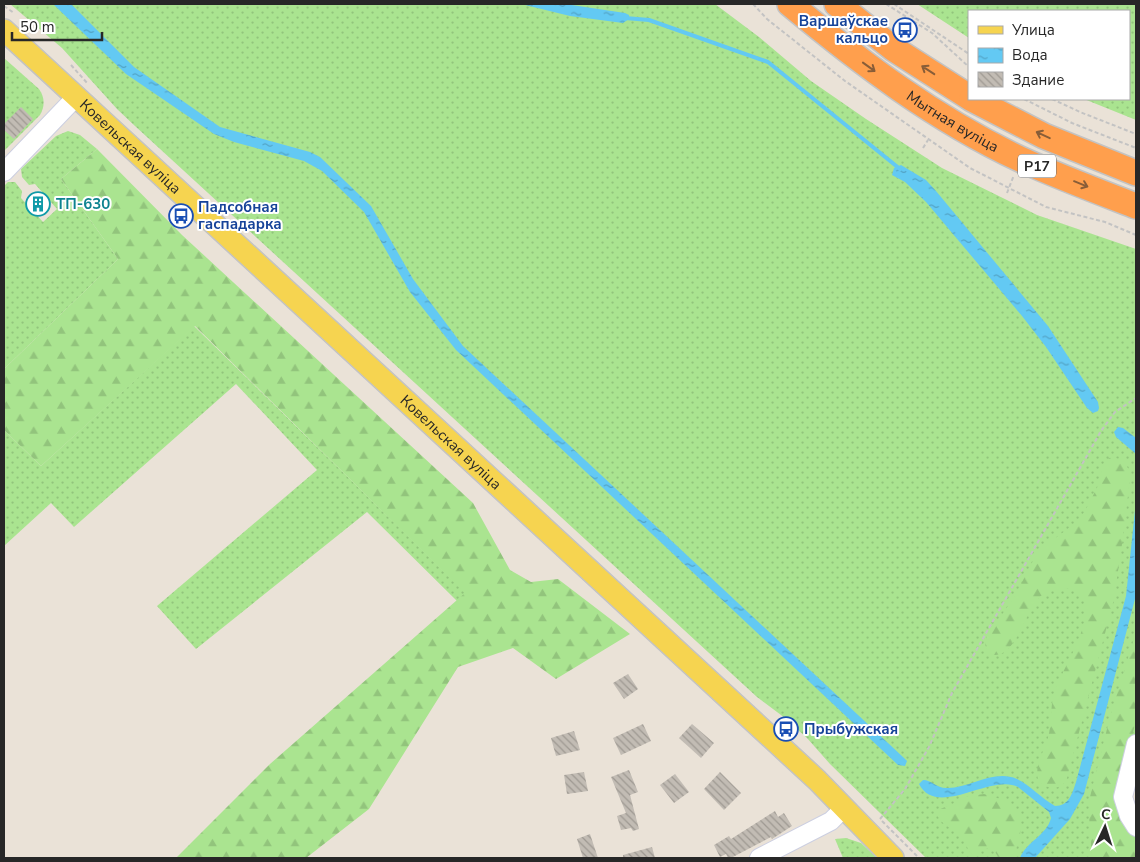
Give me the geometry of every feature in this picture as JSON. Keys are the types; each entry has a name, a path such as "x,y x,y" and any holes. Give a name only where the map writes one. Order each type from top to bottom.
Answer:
{"highway":[{"name":"Мытная вуліца","path":"790,4 862,62 899,89 943,117 1020,159 1136,206"},
{"name":"Мытная вуліца","path":"836,4 894,49 968,96"},
{"name":"Мытная вуліца","path":"974,100 1044,136 1136,173"}],"main road":[{"name":"Ковельская вуліца","path":"9,21 76,97 817,780 893,858"}],"street":[{"path":"4,172 76,97"},
{"path":"1136,744 1123,797 1129,816 1136,828"},
{"path":"759,858 831,821 844,808"}],"path":[{"path":"886,4 932,33 968,65"},
{"path":"894,4 968,53"},
{"path":"4,6 9,21"},
{"path":"1026,100 1072,122 1136,148"},
{"path":"1054,100 1136,134"},
{"path":"923,148 928,140"},
{"path":"866,830 880,819 905,788 929,747 952,693 1101,431 1115,412 1136,398"}],"green space":[{"path":"10,4 715,4 759,37 811,81 942,168 1037,215 1136,249 1136,745 1123,797 1136,827 1136,858 926,858 830,764 807,738 757,697 135,126 117,109 62,48"},
{"path":"917,4 1136,4 1136,120 1086,100 1130,100 1130,10 968,10 968,37"},
{"path":"4,58 39,89 44,102 40,115 4,151"},
{"path":"68,131 80,135 97,149 61,179 118,259 4,369 4,186 8,182 15,182 22,191 21,198 43,222 57,209 35,184 29,185 22,177 21,169 56,136"},
{"path":"97,149 182,235 473,503 510,570 531,582 558,579 630,634 556,679 513,648 458,667 369,809 306,858 176,858 270,764 465,593 195,326 41,466 4,430 4,369 118,259 61,179"},
{"path":"194,326 466,593 457,601 367,512 196,649 157,606 317,470 236,384 74,527 51,503 4,546 4,430 41,466"},
{"path":"1111,457 1123,460 1129,470 1130,479 1113,603 1067,778 1062,785 1051,788 1039,782 1038,765 1049,732 1054,693 1082,629 1085,604 1080,594 1074,590 1064,589 1049,592 1040,597 1033,606 1018,635 1006,651 999,655 990,654 986,648 986,641 987,636 1015,596 1038,551 1077,522 1085,511 1097,488 1103,465"},
{"path":"1136,632 1136,721 1118,788 1117,802 1125,829 1136,845 1136,858 1091,858 1089,801 1110,717"},
{"path":"984,794 1009,803 1019,812 1021,828 1014,858 999,858 995,852 986,848 973,855 968,850 964,838 946,825 937,815 938,810 957,802 963,797"},
{"path":"846,838 861,843 877,858 843,858 835,839"}],"water":[{"path":"53,4 71,4 134,67 220,127 310,152 320,157 371,206 413,279 463,346 903,757 907,761 905,766 898,765 456,350 410,292 364,212 322,171 304,161 234,142 214,134 126,74"},
{"path":"521,4 565,4 625,13 629,15 629,19 623,23 570,16"},
{"path":"901,165 926,180 1048,326 1098,402 1098,411 1093,413 1087,408 1046,347 1022,316 926,202 905,182 892,175 894,168"},
{"path":"1118,427 1123,428 1136,438 1136,454 1116,437 1114,432"},
{"path":"1136,501 1136,595 1084,794 1070,819 1035,858 1020,858 1027,847 1049,824 1051,818 1049,812 1018,787 1007,784 951,797 938,797 927,794 919,784 926,780 948,788 1000,776 1017,779 1055,806 1067,802 1076,782 1126,596"}],"building":[{"path":"21,107 33,119 14,139 4,130 4,124"},
{"path":"628,674 638,689 624,699 613,683"},
{"path":"643,724 651,741 621,755 613,738"},
{"path":"692,724 714,743 701,758 679,738"},
{"path":"574,731 580,750 556,756 551,738"},
{"path":"629,770 638,792 630,795 639,829 633,831 631,828 621,830 617,816 626,813 611,777"},
{"path":"584,772 588,791 567,794 564,775"},
{"path":"720,772 741,793 724,810 704,789"},
{"path":"675,774 689,792 674,803 660,785"},
{"path":"775,811 778,817 784,813 792,826 772,839 771,837 731,858 728,858 726,854 720,857 714,845 729,836 731,839"},
{"path":"590,834 598,858 583,858 577,839"},
{"path":"652,847 655,858 623,858 623,855"}],"waterway":[{"path":"625,18 649,20 768,62 900,169"}],"place":[{"name":"Варшаўскае кальцо","path":"905,30"},
{"name":"ТП-630","path":"38,204"},
{"name":"Падсобная гаспадарка","path":"181,216"},
{"name":"Прыбужская","path":"786,729"}]}
